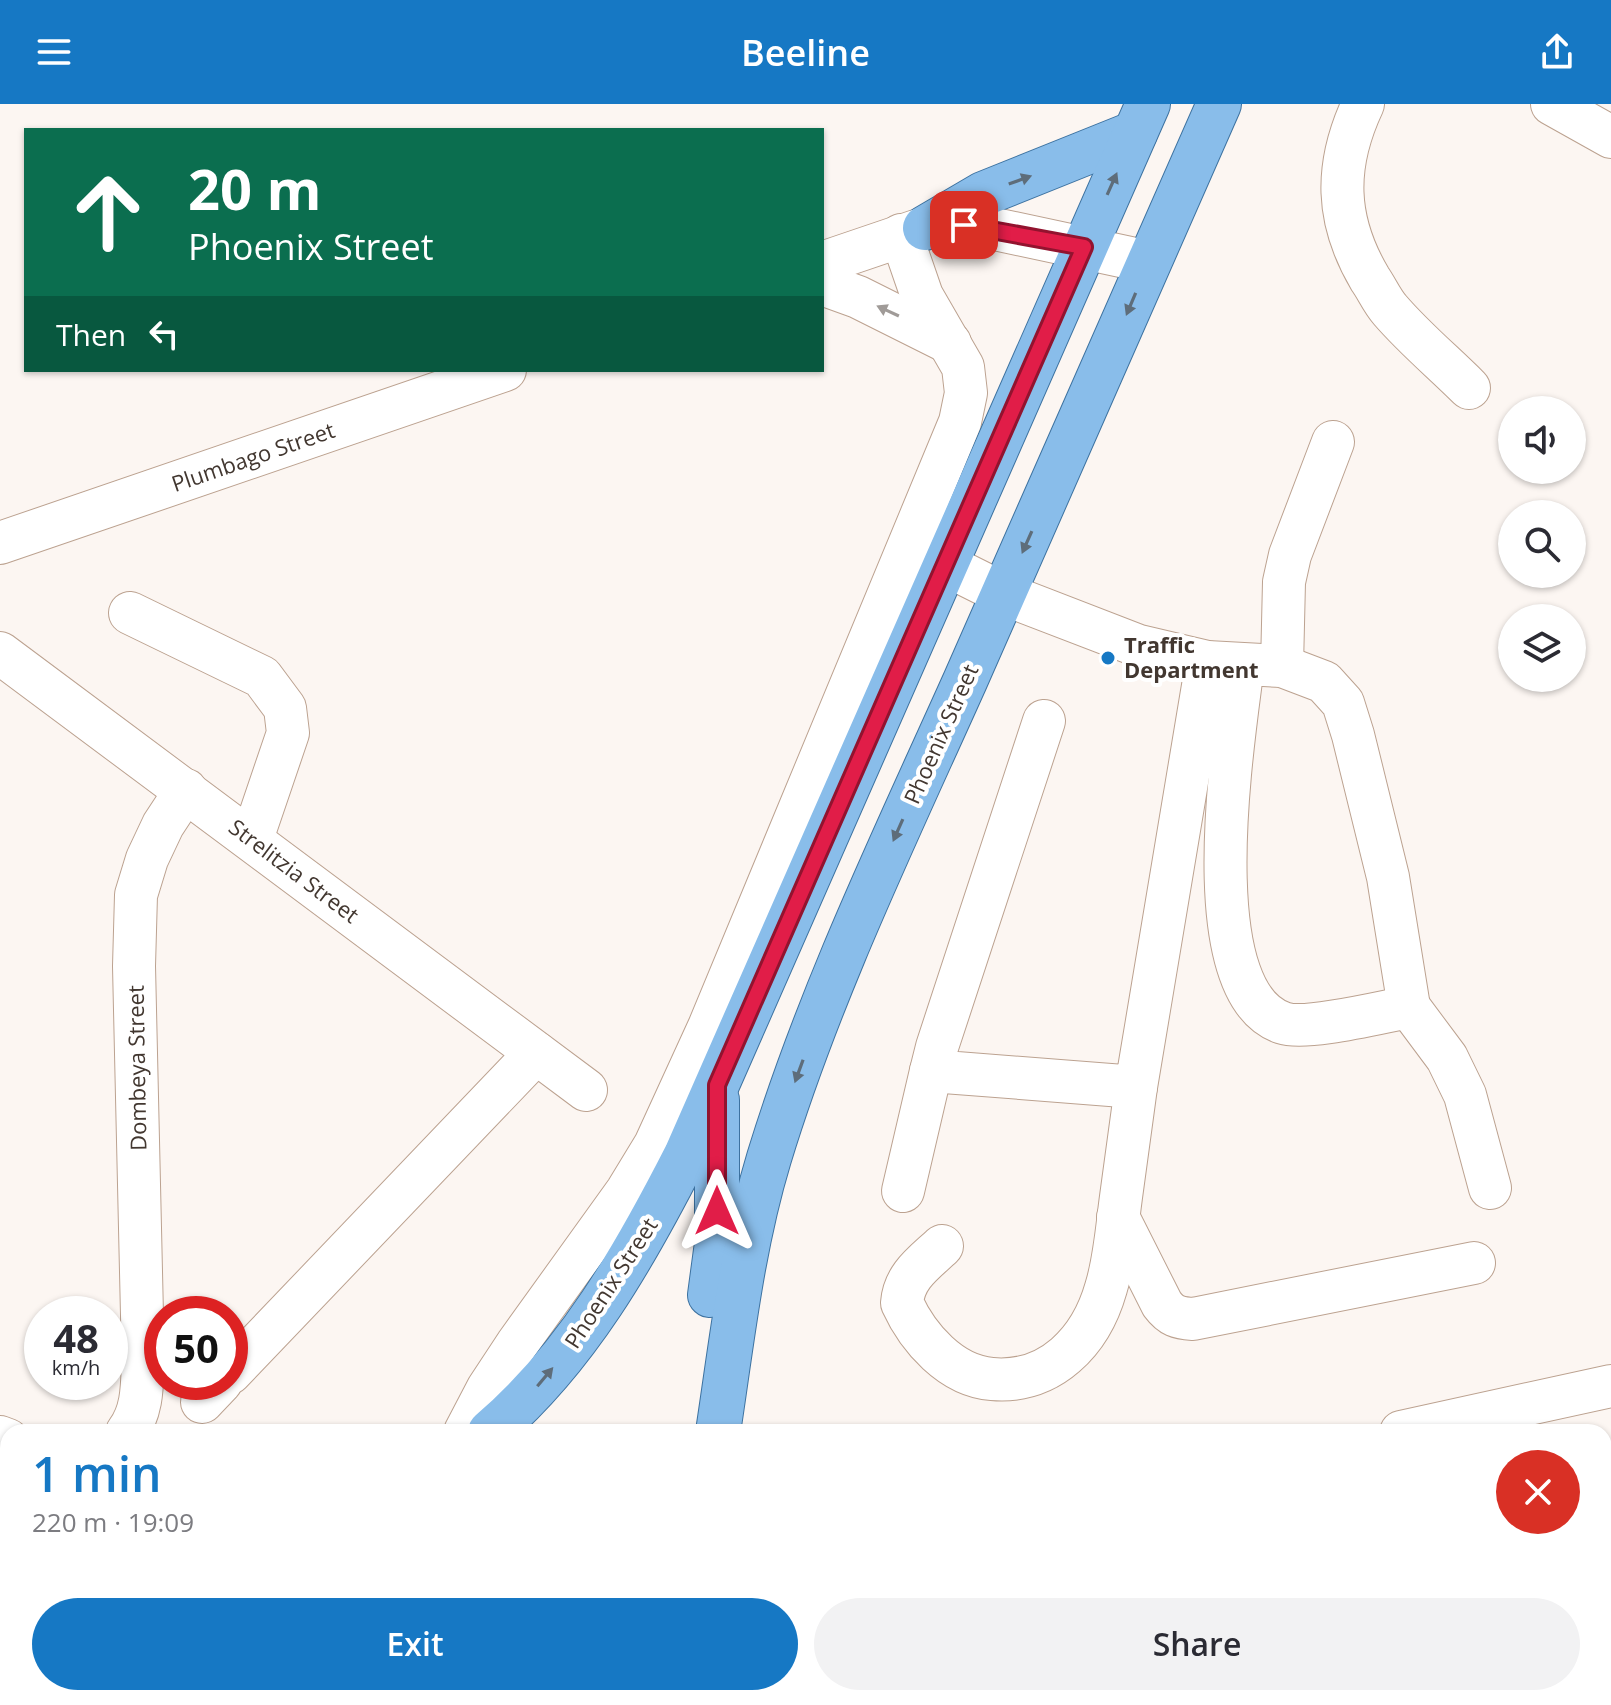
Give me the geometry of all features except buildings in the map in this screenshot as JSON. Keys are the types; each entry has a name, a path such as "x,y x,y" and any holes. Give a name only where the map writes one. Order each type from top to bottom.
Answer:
{"main road":[{"name":"Phoenix Street","path":"719,1424 745,1251 768,1160 799,1068 870,892 1219,104"},
{"name":"Phoenix Street","path":"499,1424 529,1396 565,1354 613,1287 653,1219 717,1085 1141,119"},
{"path":"913,232 983,194 1141,119"},
{"path":"693,1424 717,1243 717,1085"}],"street":[{"path":"1363,104 1341,179 1342,209 1351,240 1388,309 1469,388"},
{"path":"1552,104 1611,137"},
{"path":"824,262 913,232 964,225 1149,262"},
{"path":"469,1424 517,1344 627,1191 648,1156 709,1027 960,422 966,393 963,367 922,296 913,232"},
{"path":"824,285 870,302 951,343"},
{"name":"Plumbago Street","path":"0,543 499,372"},
{"path":"942,1246 906,1282 902,1303 934,1349 953,1366 993,1379 1026,1376 1052,1367 1075,1348 1093,1320 1106,1288 1136,1087 1218,711 1284,582 1290,555 1333,442"},
{"path":"946,565 1004,594 1139,646 1324,682 1343,703 1388,877 1409,1007 1447,1058 1465,1095 1490,1188"},
{"path":"130,613 262,677 285,708 288,733 252,839"},
{"name":"Strelitzia Street","path":"0,653 586,1090"},
{"path":"1218,711 1231,943 1243,982 1254,1003 1284,1024 1306,1026 1409,1007"},
{"path":"903,1191 937,1047 1044,721"},
{"name":"Dombeya Street","path":"133,1424 141,1397 143,1359 136,895 147,859 163,825 186,790"},
{"path":"248,1354 536,1053"},
{"path":"931,1071 1136,1087"},
{"path":"1118,1217 1162,1304 1177,1318 1193,1319 1474,1263"},
{"path":"1438,1424 1611,1386"}],"place":[{"name":"Traffic Department","path":"1108,658"}],"route":[{"path":"717,1211 717,1085 1084,247 964,225"}]}
